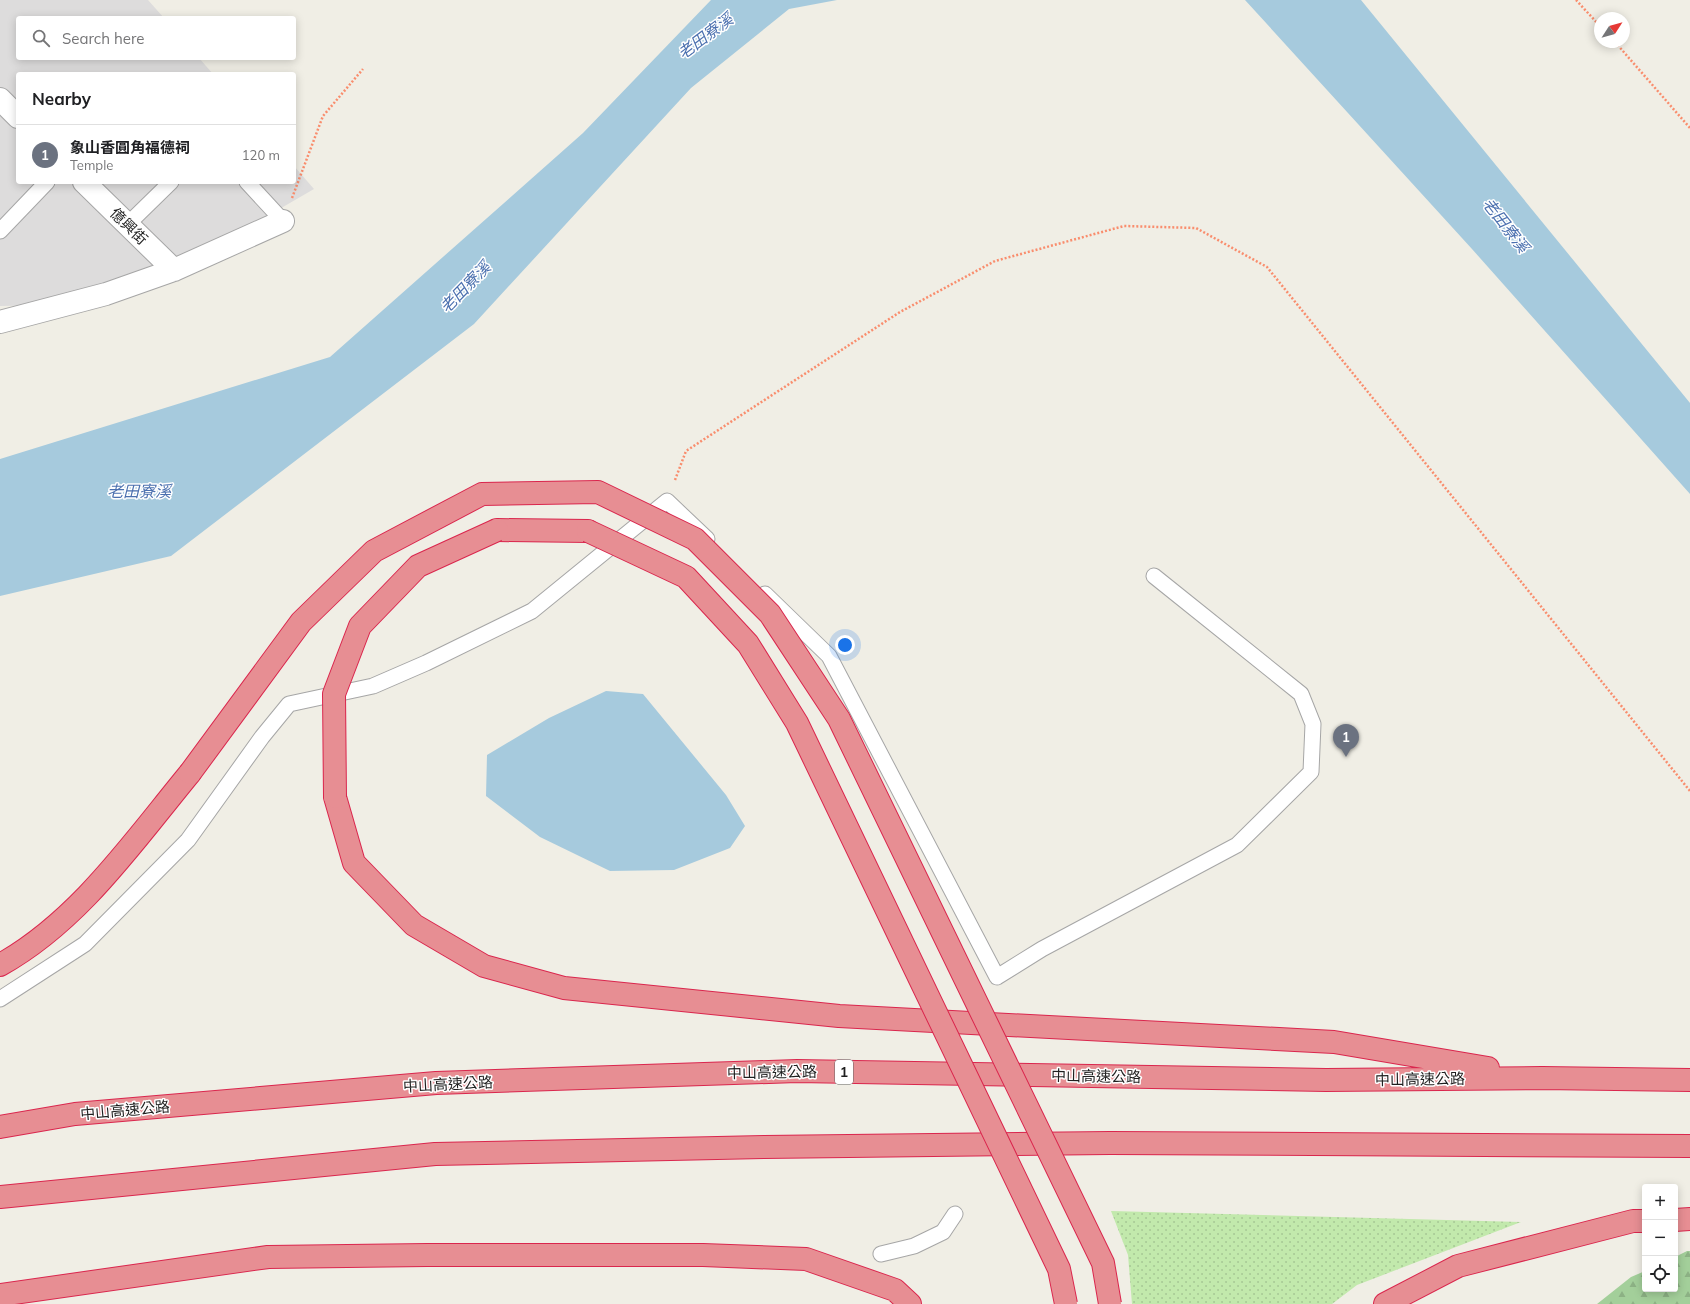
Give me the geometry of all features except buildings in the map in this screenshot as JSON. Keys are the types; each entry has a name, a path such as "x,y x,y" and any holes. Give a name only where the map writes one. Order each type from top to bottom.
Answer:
{"highway":[{"path":"0,965 26,951 94,890 190,773 301,622 374,551 482,494 598,492 695,539 770,614 839,719 1103,1263 1110,1304"},
{"path":"1066,1304 1059,1269 797,723 748,644 686,577 588,531 497,530 418,566 360,626 334,694 335,797 354,863 414,926 484,966 564,988 839,1016 1334,1042 1542,1078"},
{"name":"中山高速公路","path":"0,1127 75,1114 436,1083 789,1071 1326,1080 1542,1078 1690,1080"},
{"path":"0,1197 436,1154 764,1147 1110,1143 1690,1146"},
{"path":"1678,1220 1690,1219"},
{"path":"1385,1304 1458,1266 1633,1221 1642,1221"},
{"path":"0,1296 268,1257 427,1255 703,1255 806,1259 895,1290 910,1304"}],"street":[{"path":"0,99 16,115"},
{"name":"億興街","path":"86,184 174,270"},
{"path":"0,322 106,294 174,270 283,221"}],"lane":[{"path":"0,231 45,184"},
{"path":"128,224 169,184"},
{"path":"249,184 283,221"},
{"path":"0,998 85,944 188,840 262,737 289,704 373,686 426,663 532,611 667,501 829,656 997,977 1042,949 1237,845 1312,772 1313,724 1301,694 1154,576"},
{"path":"881,1254 914,1246 943,1232 954,1214"}],"path":[{"path":"1576,0 1594,20"},
{"path":"1620,48 1690,128"},
{"path":"283,221 323,116 363,69"},
{"path":"667,501 686,451 900,312 995,261 1124,226 1196,228 1268,267 1690,791"}],"shaded area":[{"path":"0,0 148,0 162,16 16,16 16,60 201,60 211,72 16,72 16,184 296,184 296,168 314,189 174,270 109,304 0,306"}],"green space":[{"path":"1111,1211 1521,1222 1357,1285 1332,1304 1132,1304 1128,1255"},
{"path":"1690,1251 1690,1304 1597,1304 1631,1277 1642,1272 1642,1292 1678,1292 1678,1256"}],"water":[{"name":"老田寮溪","path":"711,0 837,0 789,9 691,88 474,324 171,556 0,596 0,459 330,357 583,133"},
{"name":"老田寮溪","path":"1245,0 1361,0 1690,403 1690,494 1472,249"},
{"path":"606,691 643,694 726,795 745,826 730,848 674,870 610,871 540,837 486,796 487,755 549,718"}],"place":[{"name":"象山香圓角福德祠","path":"1346,757"}]}
